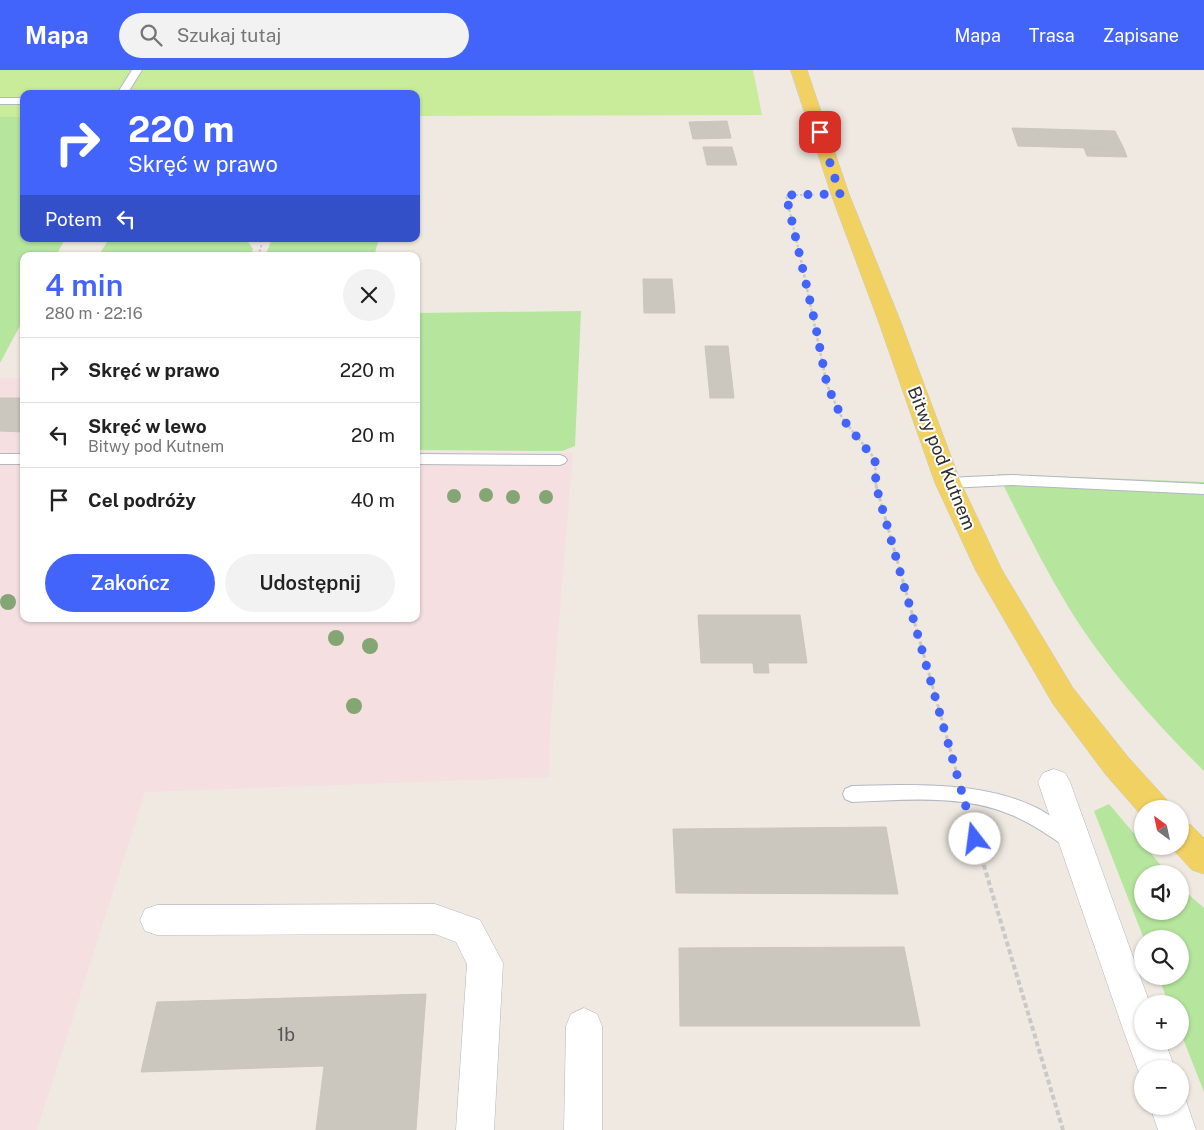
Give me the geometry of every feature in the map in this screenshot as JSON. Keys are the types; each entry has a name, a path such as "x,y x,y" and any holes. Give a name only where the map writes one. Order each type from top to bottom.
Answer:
{"main road":[{"name":"Bitwy pod Kutnem","path":"799,70 840,194 889,320 948,482 989,571 1063,696 1117,766 1148,800"},
{"path":"1189,844 1204,860"}],"street":[{"path":"1054,782 1134,1009"},
{"path":"157,920 435,919 468,931 485,963 475,1130"},
{"path":"583,1130 584,1026"},
{"path":"1172,1115 1177,1130"}],"lane":[{"path":"124,90 137,70"},
{"path":"0,101 20,101"},
{"path":"0,459 20,459"},
{"path":"420,459 560,460"},
{"path":"948,482 1011,480 1204,489"},
{"path":"852,794 954,792 992,800 1033,816 1077,844"}],"path":[{"path":"840,194 786,195 827,385 842,418 875,460 876,486 963,794 1063,1130"},
{"path":"259,252 262,244"}],"shaded area":[{"path":"0,378 20,378 20,622 420,622 420,452 573,453 550,728 549,777 145,792 37,1130 0,1130"}],"green space":[{"path":"0,70 753,70 762,115 420,116 420,90 20,90 20,117 0,117"},
{"path":"0,117 20,117 20,242 63,242 58,252 20,252 20,326 0,363"},
{"path":"107,242 247,242 253,249 252,252 101,252"},
{"path":"271,242 378,242 375,252 267,252"},
{"path":"581,311 575,446 562,451 420,450 420,313"},
{"path":"998,474 1204,482 1204,771 1132,693 1083,630 1041,559"},
{"path":"1109,804 1134,834 1134,855 1152,855 1161,865 1134,865 1134,913 1094,811"},
{"path":"1189,895 1204,908 1204,1092 1187,1050 1189,1050 1189,995 1165,995 1162,985 1189,985 1189,930 1140,930 1137,920 1189,920"}],"building":[{"path":"727,121 731,138 693,139 689,122"},
{"path":"1012,128 1115,131 1124,149 1018,146"},
{"path":"703,147 732,147 737,165 707,165"},
{"path":"1084,148 1124,149 1127,157 1087,156"},
{"path":"643,279 672,279 675,313 644,313"},
{"path":"705,346 728,346 734,398 710,398"},
{"path":"0,398 20,398 20,432 0,431"},
{"path":"698,615 800,615 807,663 768,663 769,673 754,673 753,663 701,663"},
{"path":"886,827 898,894 676,893 673,829"},
{"path":"904,947 920,1026 680,1026 679,948"},
{"path":"426,994 416,1130 316,1130 324,1066 141,1072 157,1002"}],"route":[{"path":"820,132 840,194 786,195 796,244 815,323 827,385 842,418 875,460 876,486 975,839"}]}
